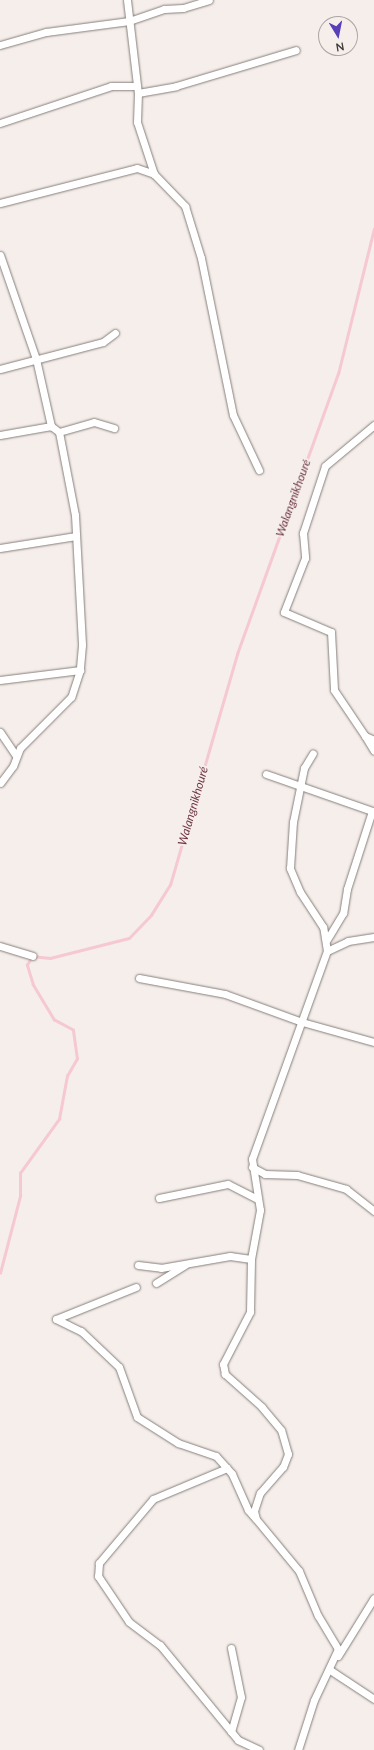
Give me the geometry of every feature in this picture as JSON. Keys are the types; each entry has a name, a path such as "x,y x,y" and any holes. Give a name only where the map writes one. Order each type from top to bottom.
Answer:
{"street":[{"path":"127,0 138,90 137,122 154,174 185,206 201,258 233,415 246,447 259,470"},
{"path":"0,45 46,32 129,22 164,9 183,8 209,0"},
{"path":"0,123 110,86 138,90 176,86 296,50"},
{"path":"0,203 137,168 154,174"},
{"path":"0,255 36,359 51,426 59,432 76,536 82,645 80,670 71,697 20,748 0,783"},
{"path":"0,368 103,342 115,333"},
{"path":"59,432 94,422 114,428"},
{"path":"374,425 325,466 303,533 305,558 284,612 331,632 334,690 374,751"},
{"path":"0,435 51,426"},
{"path":"0,548 76,536"},
{"path":"0,680 80,670"},
{"path":"0,732 16,756"},
{"path":"365,736 374,740"},
{"path":"256,1519 254,1511 260,1493 283,1467 288,1454 281,1430 262,1407 225,1374 223,1364 250,1312 251,1259 260,1210 256,1198 252,1159 327,951 327,940 290,868 293,822 304,768 313,753"},
{"path":"266,774 301,785 321,795 372,811 347,889 343,913 327,940"},
{"path":"327,951 348,941 374,937"},
{"path":"0,946 32,956"},
{"path":"139,978 225,994 302,1022 374,1042"},
{"path":"252,1167 265,1174 296,1175 346,1189 374,1211"},
{"path":"159,1198 228,1184 256,1198"},
{"path":"138,1265 161,1268 230,1256 251,1259"},
{"path":"156,1283 188,1263"},
{"path":"136,1287 56,1320 82,1331 118,1367 137,1417 178,1443 216,1456 227,1468 248,1510 299,1571 318,1616 338,1649 335,1660"},
{"path":"227,1468 152,1499 99,1563 98,1576 129,1622 160,1645 238,1740 259,1750"},
{"path":"298,1750 314,1700 335,1660 374,1598"},
{"path":"231,1648 241,1697 232,1732"},
{"path":"330,1670 374,1699"}],"waterway":[{"name":"Walangnikhouré","path":"0,1273 20,1196 20,1173 59,1119 67,1076 77,1059 73,1030 54,1020 33,985 27,965 32,956 50,958 129,938 151,915 170,885 237,654 338,374 374,229"}]}
